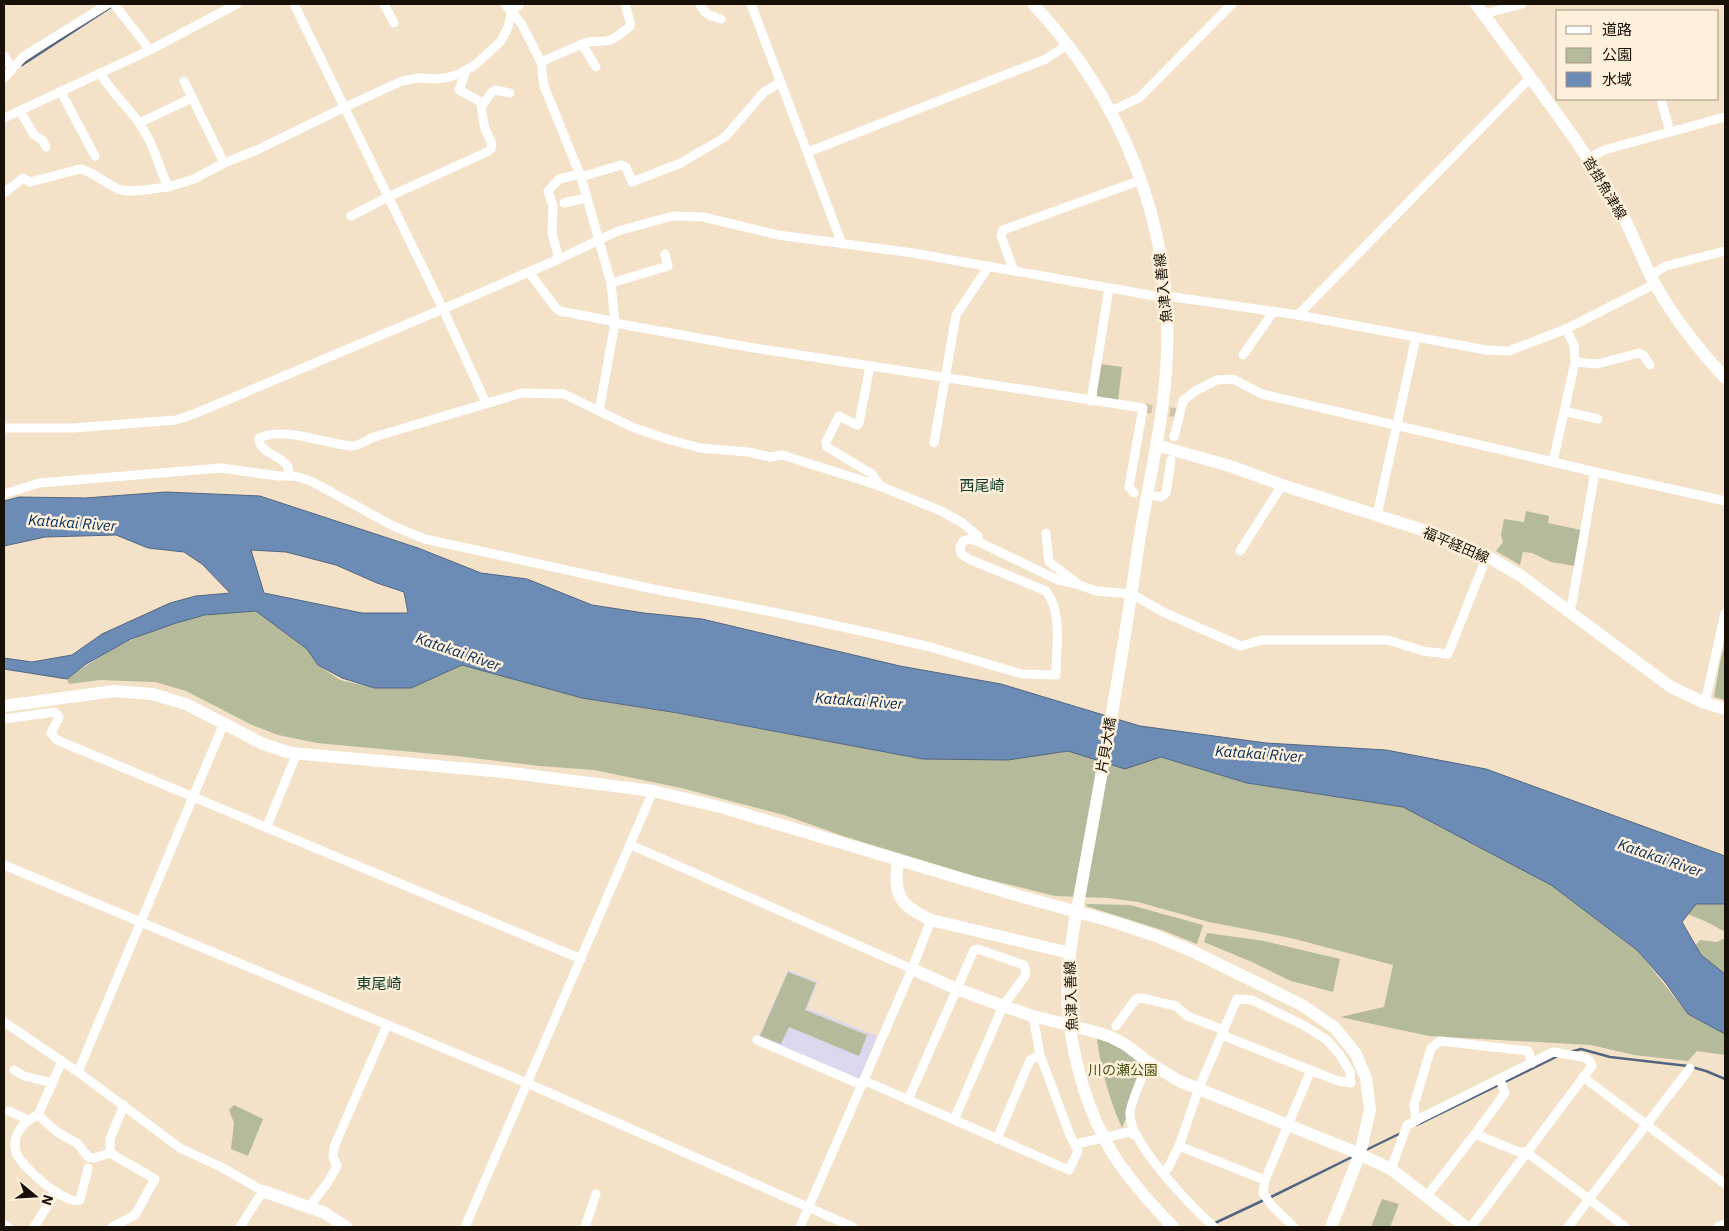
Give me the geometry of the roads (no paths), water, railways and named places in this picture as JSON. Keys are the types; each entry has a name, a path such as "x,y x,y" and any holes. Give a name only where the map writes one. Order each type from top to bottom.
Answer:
{"street":[{"path":"114,4 150,50"},
{"path":"4,118 150,50 237,4"},
{"path":"294,4 343,108 443,309 486,403"},
{"path":"384,4 394,24"},
{"path":"509,7 520,4"},
{"path":"541,62 587,42 614,39 630,26 625,4"},
{"path":"700,4 703,12 721,19"},
{"path":"751,4 842,244"},
{"name":"魚津入善線","path":"1033,4 1068,45 1112,111 1141,180 1156,227 1167,296 1167,352 1163,401 1131,600"},
{"path":"1112,111 1139,98 1232,4"},
{"path":"1480,9 1522,4"},
{"path":"4,78 24,56 103,5"},
{"path":"509,7 541,62 544,86 580,175 610,284 615,323 599,411"},
{"path":"4,193 23,178 30,182 80,169 86,170 125,191 168,187 194,179 402,80 450,78 474,66 501,41 508,27 509,7"},
{"name":"沓掛魚津線","path":"1480,9 1588,159 1615,201 1653,279 1680,325 1698,349 1725,378"},
{"path":"582,44 596,67"},
{"path":"808,152 1046,59 1068,45"},
{"path":"4,56 12,68"},
{"path":"466,70 458,90 483,103"},
{"path":"100,73 108,88 139,124 153,146 168,187"},
{"path":"1298,314 1530,78"},
{"path":"184,81 224,164"},
{"path":"559,259 552,233 553,206 548,191 559,179 621,165 626,167 632,182 681,163 725,137 764,92 781,82"},
{"path":"351,216 491,149 492,144 485,129 481,107 495,90 510,93"},
{"path":"61,92 95,156"},
{"path":"139,124 192,98"},
{"path":"1660,100 1670,132"},
{"path":"20,111 34,135 42,140 46,147"},
{"path":"1588,159 1604,150 1725,117"},
{"path":"1014,271 1001,236 1003,230 1141,180"},
{"path":"564,203 586,198"},
{"path":"4,428 73,428 176,420 443,309 559,259 598,239 618,231 673,216 703,217 778,235 912,253 1155,296 1298,314 1486,350 1509,352 1566,330 1653,279 1666,266 1725,251"},
{"path":"610,284 668,266 665,254"},
{"path":"934,442 956,315 989,266"},
{"path":"529,272 555,308 560,311 615,323 870,366 1143,408 1128,486 1134,493"},
{"path":"1091,401 1109,288"},
{"path":"1243,355 1274,311"},
{"path":"1553,462 1575,362 1574,345 1566,330"},
{"path":"1376,515 1416,337"},
{"path":"1575,362 1597,364 1638,353 1643,355 1650,365"},
{"path":"870,366 859,422 857,425 839,416 826,442 827,447 872,474 880,486"},
{"path":"1174,437 1183,401 1195,391 1217,380 1233,379 1262,394 1725,501"},
{"path":"289,476 288,467 281,459 261,446 258,442 259,438 265,435 295,435 354,446 374,437 522,393 564,394 632,427 700,448 748,452 770,457 782,455 880,486 926,504 961,522 978,536 978,542"},
{"path":"1564,411 1598,419"},
{"name":"福平経田線","path":"1156,444 1454,541 1486,556 1521,576 1671,687 1704,703 1725,709"},
{"path":"1156,496 1161,497 1166,493 1171,460"},
{"path":"4,494 39,483 221,468 289,476 311,481 393,526 425,539 653,589 866,632 930,647 1022,674 1056,675 1056,613 1052,598 1046,591 971,560 962,554 960,547 963,541 970,539 978,542 1058,580 1131,600 1241,646 1262,640 1388,640 1423,651 1448,654 1486,556"},
{"path":"1569,612 1595,472"},
{"path":"1240,551 1282,485"},
{"path":"1046,533 1049,562 1078,584"},
{"name":"片貝大橋","path":"1081,886 1131,600"},
{"path":"1704,703 1725,612"},
{"path":"4,706 114,691 152,694 186,704 263,744 297,754 504,772 653,790 724,808 1156,936 1194,952 1302,1005 1335,1028 1356,1054 1366,1078 1370,1110 1360,1154 1331,1227"},
{"path":"4,720 55,712 59,717 51,733 57,740 267,826 581,959"},
{"path":"78,1072 224,724"},
{"path":"267,826 297,754"},
{"path":"465,1227 631,845 653,790"},
{"path":"631,845 957,989 1033,1016 1111,1037 1126,1045 1178,1081 1360,1154 1391,1169 1466,1227"},
{"path":"898,860 895,880 902,900 913,912 931,920 1070,953"},
{"path":"4,865 527,1084 853,1227"},
{"name":"魚津入善線","path":"1081,886 1070,953 1068,986 1069,1020 1075,1054 1085,1092 1104,1138 1129,1177 1147,1200 1173,1227"},
{"path":"800,1227 912,969 931,920"},
{"path":"908,1100 974,950 978,949 1024,965 1025,976 1003,1006 954,1120"},
{"path":"1116,1026 1136,999 1140,998 1176,1006 1187,1016 1223,1032 1311,1070 1338,1081 1351,1083 1350,1072 1340,1055 1327,1040 1305,1026 1252,1000 1237,999 1230,1011 1223,1032 1199,1088 1179,1146 1168,1168 1162,1171"},
{"path":"757,1040 908,1100 1069,1170 1078,1151 1076,1144 1070,1136 1040,1055 1033,1016"},
{"path":"4,1022 78,1072 180,1148 221,1167 263,1191 325,1213 346,1227"},
{"path":"309,1208 337,1166 332,1157 334,1147 387,1025"},
{"path":"1416,1121 1414,1105 1431,1048 1440,1041 1528,1050 1532,1063"},
{"path":"1391,1169 1407,1125 1553,1052 1583,1057 1590,1061 1592,1066 1471,1227"},
{"path":"997,1139 1030,1060 1040,1055"},
{"path":"62,1061 38,1115 28,1120 20,1129 16,1141 16,1152 20,1160 32,1172 67,1200 76,1202 80,1200 88,1168"},
{"path":"1148,1062 1130,1112 1132,1126 1150,1156 1162,1171 1214,1227"},
{"path":"1568,1227 1690,1068"},
{"path":"14,1070 24,1076 53,1083"},
{"path":"1294,1227 1272,1206 1263,1193 1265,1180 1311,1070"},
{"path":"1583,1076 1725,1184"},
{"path":"1427,1196 1505,1093 1500,1079"},
{"path":"110,1153 110,1139 124,1105"},
{"path":"9,1111 28,1120"},
{"path":"38,1115 57,1132 77,1143 88,1157 94,1158 110,1153 155,1178 135,1215 112,1227"},
{"path":"1076,1144 1129,1132 1138,1137"},
{"path":"1475,1134 1519,1152 1526,1152 1626,1227"},
{"path":"1179,1146 1265,1180"},
{"path":"240,1227 263,1191"},
{"path":"34,1227 56,1192"},
{"path":"585,1227 596,1194"},
{"path":"1718,1227 1725,1224"},
{"path":"4,1225 8,1227"}],"water":[{"name":"Katakai River","path":"166,492 260,496 418,548 481,573 527,579 592,605 702,619 900,666 1001,684 1140,726 1266,743 1386,750 1486,769 1725,856 1725,904 1696,904 1682,922 1701,955 1725,974 1725,1034 1688,1014 1665,982 1637,950 1551,885 1403,807 1247,783 1161,757 1125,769 1068,751 1008,760 923,759 677,713 582,698 462,665 411,688 374,688 342,678 318,665 307,649 256,611 205,615 131,639 86,664 67,679 4,669 4,658 32,662 72,655 102,634 170,603 196,596 230,593 202,564 184,552 148,548 116,535 45,537 4,546 4,501 19,497 85,498","holes":["251,550 286,552 336,565 377,583 404,592 408,613 362,613 264,593"]}],"waterway":[{"path":"22,65 114,5"},
{"path":"1570,1052 1581,1049 1610,1057 1688,1066 1725,1079"},
{"path":"1417,1125 1558,1056"},
{"path":"1366,1150 1401,1133"},
{"path":"1269,1198 1354,1156"},
{"path":"1215,1223 1264,1200"}],"tunnel":[{"path":"1143,408 1179,413"}],"district":[{"name":"西尾崎","path":"982,486"},
{"name":"東尾崎","path":"379,984"}],"park label":[{"name":"川の瀬公園","path":"1123,1070"}]}
